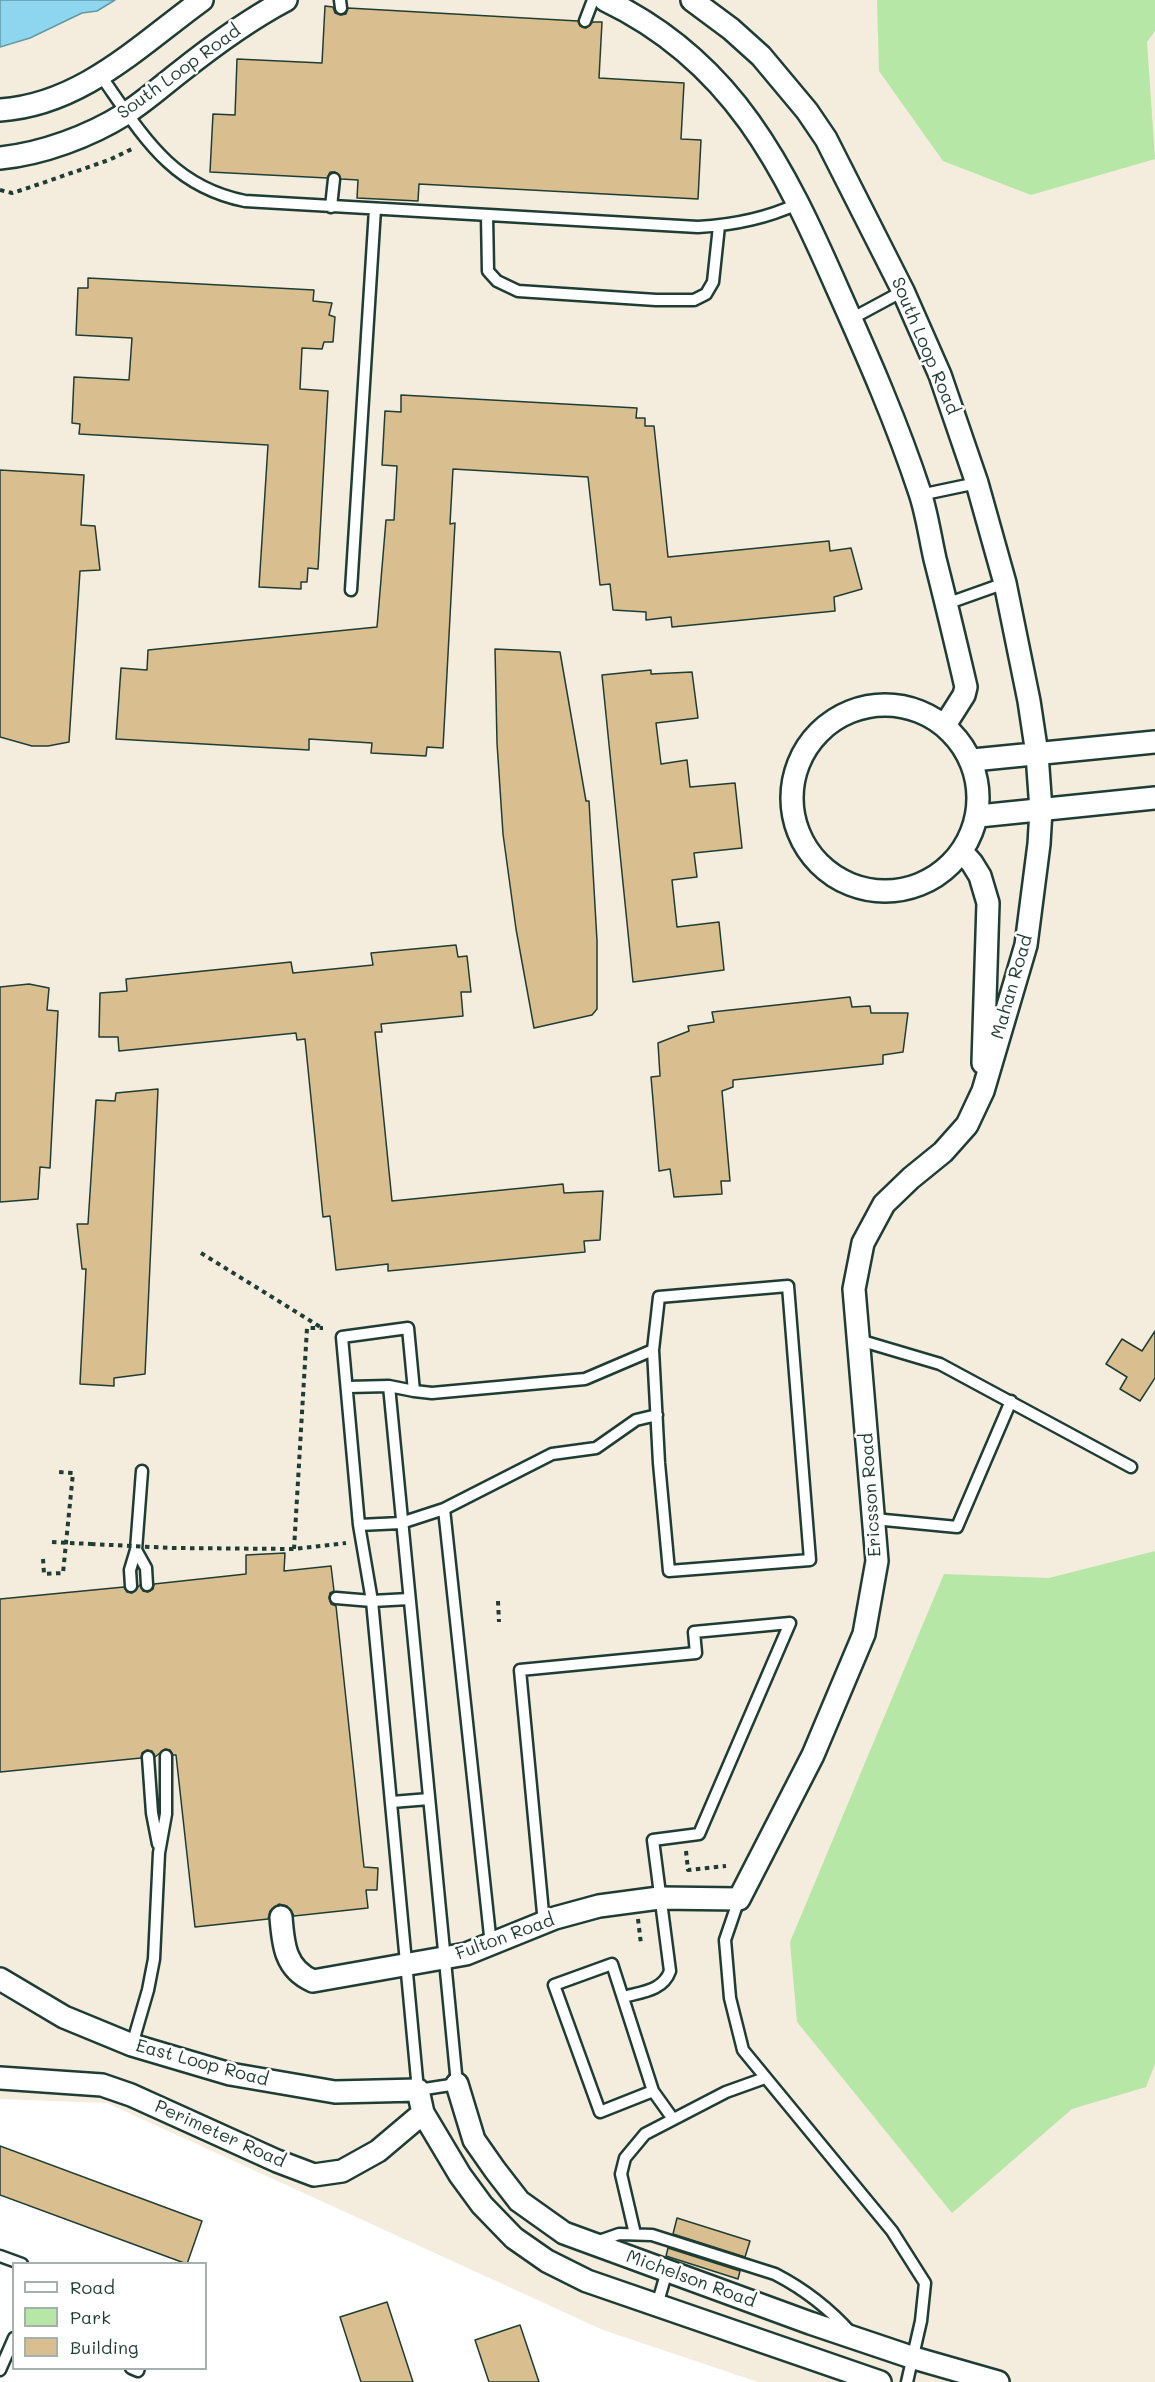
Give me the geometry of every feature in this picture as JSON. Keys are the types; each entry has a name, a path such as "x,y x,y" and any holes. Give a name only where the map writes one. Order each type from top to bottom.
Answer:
{"street":[{"path":"0,110 15,109 42,102 100,76 202,0"},
{"name":"South Loop Road","path":"0,158 17,157 71,139 127,113 219,41 259,14 286,0"},
{"path":"605,0 650,24 684,49 715,78 750,121 797,204 851,319 880,384 920,495 966,687 964,695 945,725"},
{"name":"South Loop Road","path":"692,0 731,29 761,56 807,111 841,167 903,291 939,375 977,483 1005,583 1029,701 1037,754"},
{"path":"887,707 919,712 945,725 963,743 973,760 980,788 979,816 975,829 962,852 942,870 925,880 894,888 862,887 834,875 802,846 791,818 789,793 798,767 819,735 836,721 859,710 887,707"},
{"path":"973,760 1155,742"},
{"name":"Mahan Road","path":"863,1243 869,1228 884,1204 911,1178 944,1152 967,1125 983,1091 1026,945 1041,810 1037,754"},
{"path":"979,816 1155,798"},
{"name":"Mahan Road","path":"962,852 980,876 988,903 983,1091"},
{"name":"Ericsson Road","path":"739,1899 813,1755 864,1634 877,1561 854,1289 863,1243"},
{"name":"Fulton Road","path":"281,1917 284,1950 301,1976 313,1981 466,1954 555,1918 599,1906 659,1898 739,1899"},
{"name":"East Loop Road","path":"0,1979 64,2017 132,2045 230,2074 335,2092 418,2090"},
{"name":"Perimeter Road","path":"0,2078 102,2085 131,2095 277,2161 314,2175 342,2170 378,2151 423,2113"},
{"name":"Michelson Road","path":"457,2084 474,2140 495,2170 519,2201 564,2233 914,2358 998,2382"},
{"name":"Michelson Road","path":"418,2090 423,2113 460,2175 482,2205 514,2238 547,2261 587,2281 880,2382"}],"lane":[{"path":"585,21 593,0"},
{"path":"100,76 149,142 177,172 208,191 245,201 698,227 760,219 797,204"},
{"path":"331,207 334,179"},
{"path":"351,590 375,209"},
{"path":"486,215 488,272 497,281 518,291 656,300 694,300 706,294 713,282 719,226"},
{"path":"851,319 903,291"},
{"path":"920,495 977,483"},
{"path":"946,604 1005,583"},
{"path":"788,1286 810,1560 669,1571 657,1415 653,1350 658,1298 788,1286"},
{"path":"389,1386 457,2084 418,2090 372,1600 359,1525 342,1337 408,1328 414,1390"},
{"path":"859,1340 940,1364 1131,1467"},
{"path":"348,1387 389,1386 432,1392 585,1379 653,1350"},
{"path":"874,1519 957,1527 1011,1401"},
{"path":"359,1525 401,1523 444,1509 552,1454 596,1448 636,1420 657,1415"},
{"path":"131,1586 130,1570 136,1550 142,1471"},
{"path":"444,1509 492,1944"},
{"path":"136,1550 146,1568 147,1584"},
{"path":"336,1598 409,1599"},
{"path":"555,1918 543,1913 520,1670 696,1653 694,1632 790,1623 699,1834 653,1840 670,1971 667,1979 654,1989 623,1997"},
{"path":"132,2045 148,1990 154,1959 159,1853 166,1814 166,1756"},
{"path":"148,1757 152,1813 159,1853"},
{"path":"392,1802 429,1799"},
{"path":"739,1899 725,1940 730,1998 743,2050 892,2231 925,2283 921,2321 907,2382"},
{"path":"653,2091 600,2112 554,1985 612,1964 653,2091 673,2119"},
{"path":"635,2234 621,2174 624,2158 645,2134 726,2092 765,2078"},
{"path":"592,2243 619,2234 652,2235 775,2274 794,2283 836,2316 856,2338"},
{"path":"0,2256 16,2262"},
{"path":"657,2305 667,2271"},
{"path":"0,2370 12,2343"}],"path":[{"path":"0,190 12,193 109,160 149,142"},
{"path":"201,1253 323,1328 307,1328 294,1548"},
{"path":"43,1559 44,1574 63,1573 73,1473 58,1472"},
{"path":"52,1542 172,1548 294,1548 346,1543"},
{"path":"498,1601 499,1622"},
{"path":"686,1851 688,1869 726,1866"},
{"path":"638,1915 641,1944"}],"shaded area":[{"path":"0,0 1155,0 1155,2382 758,2382 603,2330 107,2103 0,2099"}],"green space":[{"path":"877,0 1155,0 1155,31 1147,42 1155,159 1031,195 943,161 879,71"},
{"path":"1155,1551 1155,2064 1146,2087 1072,2109 952,2213 797,2022 790,1942 944,1574 1049,1578"}],"water":[{"path":"0,0 115,0 97,11 82,13 30,38 0,47"}],"building":[{"path":"325,6 333,7 335,13 341,15 346,14 348,8 578,21 580,26 586,28 593,22 602,22 599,78 684,83 681,139 701,140 698,199 419,184 418,201 357,198 358,180 341,179 335,172 330,172 327,178 210,172 213,114 235,115 237,59 322,63"},
{"path":"88,278 314,290 313,301 332,303 329,315 335,317 333,342 324,342 322,349 302,348 300,389 328,391 318,569 308,568 307,582 301,582 301,589 259,587 268,445 79,434 80,424 72,423 74,377 129,380 132,338 76,335 78,288 88,288"},
{"path":"401,395 637,408 636,418 645,418 645,426 654,426 668,557 829,541 830,551 851,548 862,589 834,597 835,611 672,627 671,617 646,620 646,612 613,610 610,584 600,585 588,477 453,469 450,524 455,523 443,748 427,747 426,756 371,753 372,743 309,739 309,750 116,739 121,668 147,670 148,650 377,627 386,520 394,520 397,466 382,465 385,411 401,412"},
{"path":"0,470 84,475 81,525 95,526 100,570 80,571 69,742 32,746 0,737"},
{"path":"495,649 560,652 586,801 589,801 597,941 597,1009 592,1015 534,1028 516,929 503,834 497,743"},
{"path":"651,670 651,674 692,672 698,718 656,723 661,764 687,760 690,787 735,783 742,848 694,853 697,877 672,880 677,927 719,922 724,970 633,982 602,675"},
{"path":"456,945 458,957 467,956 471,992 461,992 463,1016 381,1024 382,1032 375,1032 392,1201 563,1184 564,1193 603,1191 600,1240 584,1241 585,1252 388,1271 388,1264 336,1270 330,1216 323,1217 305,1039 297,1040 296,1033 119,1051 118,1037 99,1037 100,993 127,991 126,979 291,962 293,973 373,965 371,953"},
{"path":"29,984 49,988 47,1010 58,1011 50,1168 40,1167 38,1199 0,1202 0,987"},
{"path":"850,997 852,1007 870,1006 871,1013 908,1013 903,1052 883,1055 883,1064 733,1080 733,1087 722,1091 730,1181 721,1181 722,1194 674,1197 670,1169 659,1171 651,1077 660,1076 658,1043 689,1031 688,1026 714,1022 712,1012"},
{"path":"158,1089 145,1374 114,1378 114,1386 80,1384 86,1269 82,1269 77,1224 88,1224 96,1100 115,1101 116,1093"},
{"path":"1155,1331 1155,1378 1140,1401 1120,1389 1127,1377 1106,1364 1122,1339 1142,1351"},
{"path":"285,1553 284,1571 331,1566 334,1591 330,1593 329,1598 331,1604 336,1606 364,1867 378,1868 377,1890 366,1890 368,1908 294,1916 287,1906 279,1904 270,1911 268,1919 195,1927 176,1755 173,1755 170,1750 165,1749 155,1757 152,1751 147,1750 142,1753 141,1758 0,1772 0,1599 124,1587 127,1592 132,1593 140,1585 143,1591 148,1592 153,1589 154,1584 246,1574 246,1555"},
{"path":"0,2146 202,2221 188,2262 182,2262 0,2195"},
{"path":"677,2218 750,2241 745,2257 673,2234"},
{"path":"668,2248 740,2271 738,2279 666,2256"},
{"path":"387,2302 413,2382 361,2382 340,2317"},
{"path":"520,2325 539,2382 489,2382 475,2340"}]}
